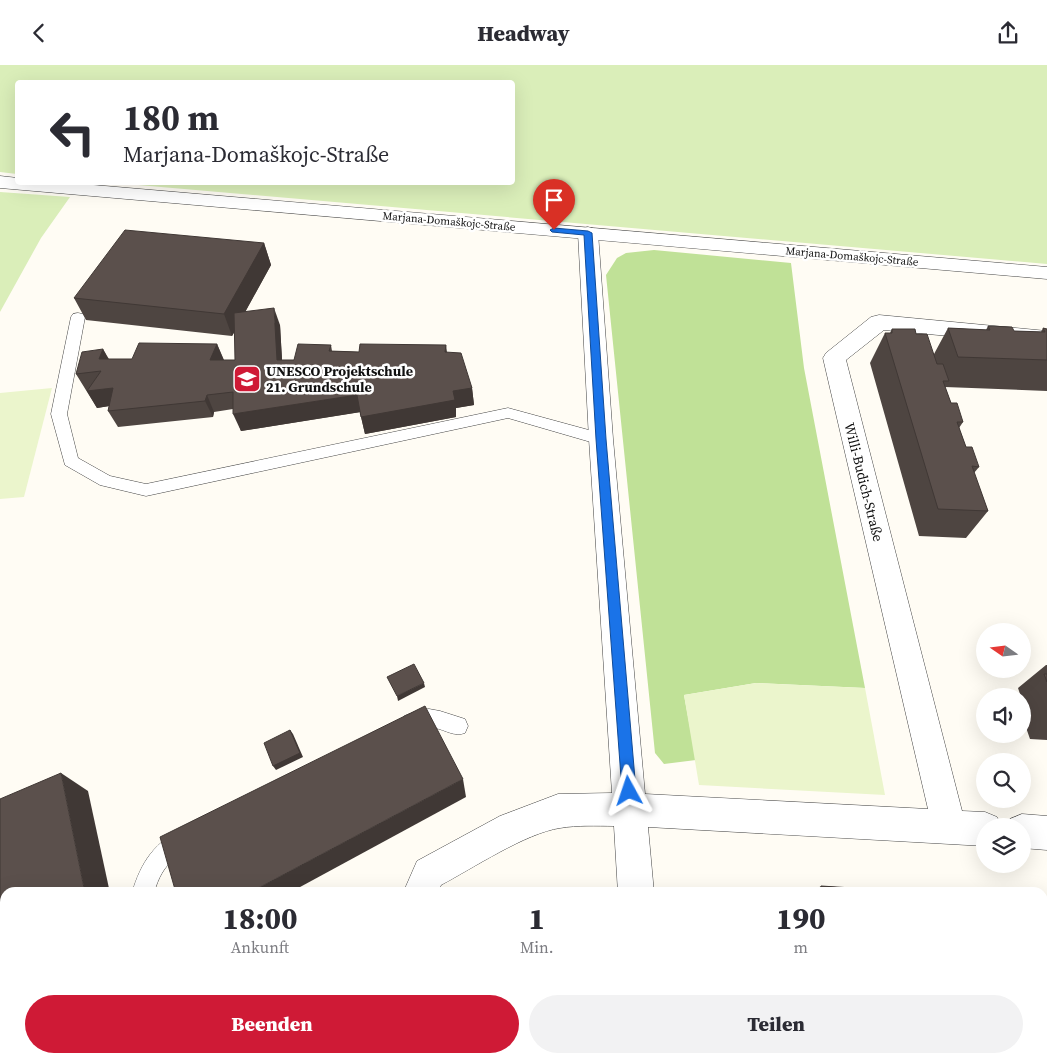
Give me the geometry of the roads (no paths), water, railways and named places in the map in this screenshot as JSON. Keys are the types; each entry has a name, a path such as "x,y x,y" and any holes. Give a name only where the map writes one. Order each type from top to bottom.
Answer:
{"street":[{"name":"Marjana-Domaškojc-Straße","path":"0,182 15,183"},
{"name":"Marjana-Domaškojc-Straße","path":"35,185 1047,273"},
{"path":"588,233 601,439 636,887"},
{"name":"Willi-Budich-Straße","path":"949,826 834,358 880,322 1047,338"},
{"path":"423,887 429,873 512,828 558,811 630,809 976,828"},
{"path":"1031,832 1047,833"}],"lane":[{"path":"78,317 59,414 71,461 106,481 146,491 508,413 601,439"},
{"path":"393,731 420,718 439,719 458,726"},
{"path":"144,887 152,865 164,851 200,831"}],"place":[{"name":"UNESCO Projektschule 21. Grundschule","path":"247,379"}]}
